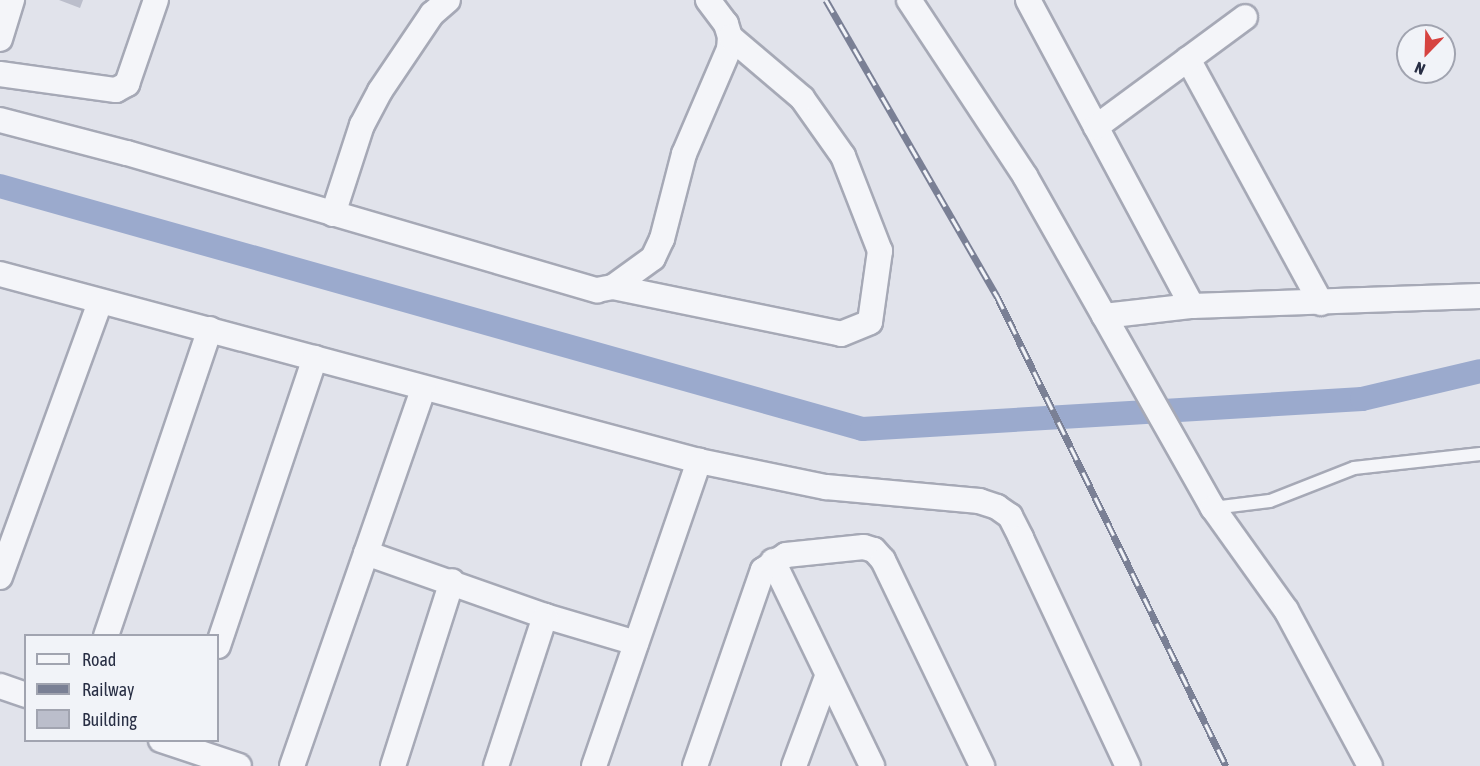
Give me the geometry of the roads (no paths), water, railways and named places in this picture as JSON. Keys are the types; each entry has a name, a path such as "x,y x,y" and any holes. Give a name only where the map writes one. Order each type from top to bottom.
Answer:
{"street":[{"path":"0,39 12,0"},
{"path":"0,74 116,90 127,84 137,65 156,0"},
{"path":"333,214 359,133 380,91 432,14 448,0"},
{"path":"613,287 841,334 870,322 880,251 843,156 802,99 730,38 708,0"},
{"path":"909,0 1025,176 1181,447 1213,508 1286,610 1370,766"},
{"path":"1033,2 1096,127 1192,306"},
{"path":"1096,127 1245,17"},
{"path":"0,120 127,153 597,291 613,287 653,258 662,239 684,153 730,38"},
{"path":"1188,59 1322,303"},
{"path":"0,274 699,461 826,487 980,501 1010,516 1128,766"},
{"path":"1104,316 1192,306 1480,296"},
{"path":"0,577 100,302"},
{"path":"107,634 210,329"},
{"path":"219,643 315,358"},
{"path":"292,766 424,388"},
{"path":"594,766 699,461"},
{"path":"695,766 757,579 773,561 786,555 864,547 874,550 883,560 982,766"},
{"path":"366,553 452,581 545,616 636,643"},
{"path":"773,561 827,677 872,766"},
{"path":"393,766 452,581"},
{"path":"496,766 545,616"},
{"path":"794,766 827,677"},
{"path":"0,686 24,694"},
{"path":"177,743 238,766"}],"lane":[{"path":"1213,508 1270,501 1354,468 1480,454"}],"waterway":[{"path":"0,186 862,429 1362,399 1480,371"}],"railway":[{"path":"826,0 997,296 1226,766"}]}
